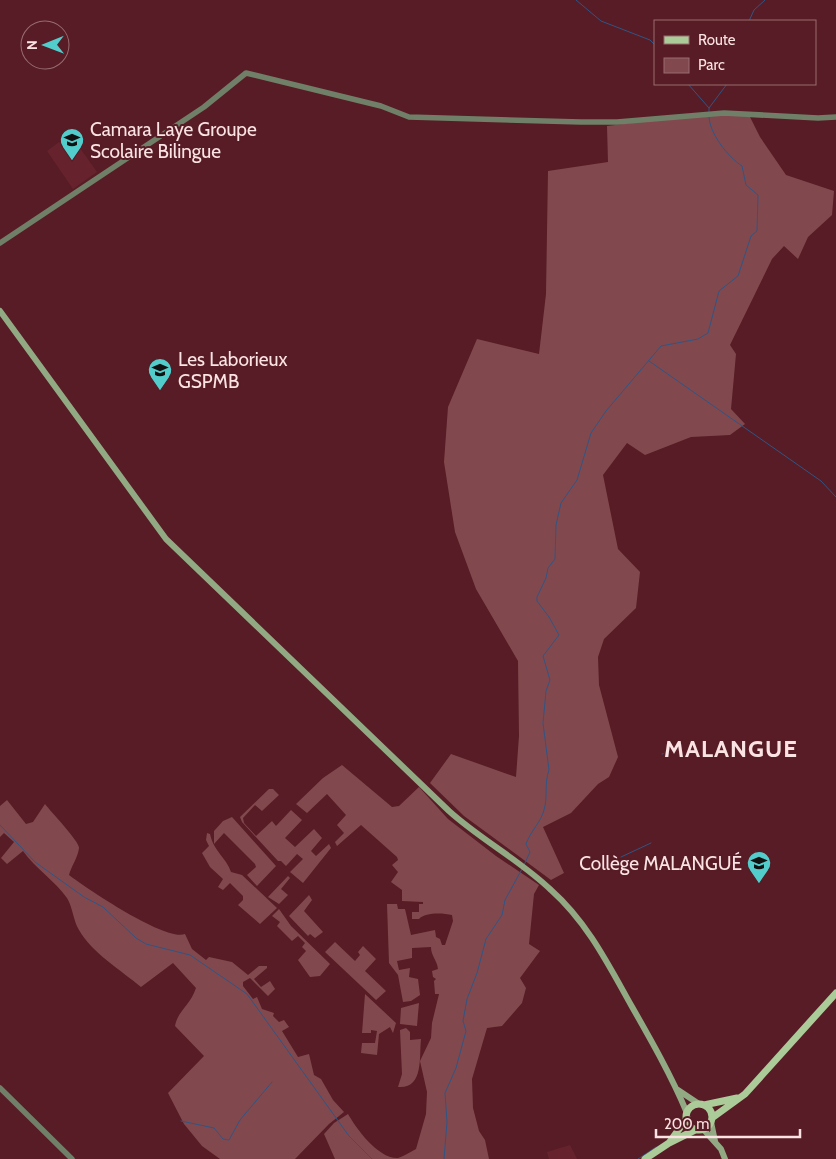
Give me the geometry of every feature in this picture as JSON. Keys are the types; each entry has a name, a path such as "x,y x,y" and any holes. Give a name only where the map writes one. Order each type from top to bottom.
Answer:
{"main road":[{"path":"0,311 166,539 449,811 536,876 568,906 611,967 677,1089 692,1127 700,1129 716,1142"},
{"path":"645,1159 669,1143 700,1129 737,1098 770,1067 836,993"},
{"path":"677,1089 702,1104 711,1112 716,1142 725,1159"},
{"path":"669,1143 694,1105 737,1098"}],"street":[{"path":"0,243 204,106 246,73 381,106 409,117 581,122 617,122 724,113 818,118 836,117"},
{"path":"0,1088 72,1159"}],"shaded area":[{"name":"Camara Laye Groupe Scolaire Bilingue","path":"70,134 97,172 73,189 47,151"},
{"path":"570,1145 577,1159 549,1159 547,1152"}],"green space":[{"path":"749,115 760,137 786,175 834,191 832,215 808,237 798,259 784,246 772,259 730,345 736,354 731,409 745,424 730,435 691,437 645,455 627,443 603,475 618,549 640,572 636,608 604,639 598,657 599,685 618,757 609,777 598,784 571,813 543,827 564,873 551,880 464,816 430,783 451,754 516,777 519,736 518,661 476,589 455,532 444,462 448,407 477,339 539,354 546,294 548,171 608,162 607,126 687,116"},
{"path":"342,765 392,807 399,806 419,787 448,819 496,856 539,885 534,894 529,944 540,951 520,978 526,988 522,1003 502,1026 487,1028 472,1079 473,1108 479,1131 485,1140 489,1159 335,1159 324,1134 334,1123 348,1114 368,1142 383,1154 398,1158 416,1149 426,1114 427,1092 420,1061 431,1038 432,1023 439,994 435,994 434,981 436,979 433,977 432,971 438,969 431,947 412,948 412,958 397,961 399,970 410,968 409,977 418,979 420,995 411,1001 403,1002 398,975 389,963 387,904 397,904 398,909 405,909 411,935 435,930 436,937 440,939 442,945 445,945 453,921 452,915 439,914 430,914 419,919 412,919 412,912 419,912 419,904 423,904 423,902 402,901 402,890 391,882 398,872 392,865 398,860 397,857 361,825 337,846 335,842 344,833 337,825 346,815 327,794 307,813 296,804 323,778"},
{"path":"269,789 273,789 279,795 262,811 255,805 243,818 244,823 256,836 272,821 276,826 291,810 302,820 285,838 295,847 314,829 322,838 311,851 316,856 329,844 331,848 303,883 290,872 303,859 297,854 286,866 281,861 278,861 242,822 240,817"},
{"path":"7,800 26,824 33,822 45,804 78,845 79,848 69,875 92,891 126,912 161,930 175,934 185,934 192,949 206,960 209,957 232,962 248,975 259,966 267,966 254,979 261,987 270,981 275,989 268,996 250,978 243,982 243,986 253,999 257,997 262,1009 274,1013 273,1016 279,1022 284,1020 289,1027 282,1031 298,1057 309,1054 314,1075 321,1079 333,1100 344,1112 329,1124 295,1159 220,1159 202,1146 184,1124 168,1093 204,1056 175,1026 196,988 173,963 141,987 107,961 84,938 77,926 67,898 23,851 7,864 1,858 14,842 4,833 0,837 0,806"},
{"path":"232,817 276,866 257,886 247,875 256,867 255,864 224,833 214,844 214,831 223,821"},
{"path":"207,833 210,834 214,845 231,872 242,875 277,908 260,924 238,905 243,900 243,896 230,883 223,890 218,887 223,879 210,867 202,853 209,846 206,840"},
{"path":"288,876 290,878 281,889 288,895 279,904 268,897"},
{"path":"309,895 312,900 304,911 323,932 315,938 310,934 308,936 289,916"},
{"path":"279,909 291,926 330,964 320,976 310,977 298,960 306,951 302,947 305,943 298,936 292,941 277,926 280,922 272,916"},
{"path":"335,942 355,961 360,955 358,952 363,946 376,959 365,971 386,991 376,1000 325,952"},
{"path":"365,994 396,1023 393,1033 390,1027 379,1034 377,1055 361,1053 362,1043 375,1043 377,1031 371,1030 371,1033 362,1033"},
{"path":"419,1003 417,1026 400,1024 401,1008"},
{"path":"406,1028 410,1032 410,1040 421,1039 420,1063 412,1083 398,1087 402,1074 400,1030"}],"waterway":[{"path":"576,0 601,21 650,40 654,44"},
{"path":"749,20 754,10 765,0"},
{"path":"689,85 709,108"},
{"path":"709,112 709,108 726,85"},
{"path":"524,865 530,852 526,844 540,819 546,800 549,770 543,723 546,691 550,680 543,656 559,635 537,601 537,597 546,578 548,568 555,559 556,525 561,503 577,480 591,433 606,411 661,346 698,339 708,333 719,291 738,276 751,236 757,231 758,195 746,185 742,166 720,144 712,130 709,116"},
{"path":"649,361 821,481 836,497"},
{"path":"662,754 682,749"},
{"path":"0,825 35,862 84,897 103,907 136,938 146,944 190,955 247,994 349,1136 372,1159"},
{"path":"621,857 651,843"},
{"path":"444,1159 447,1122 445,1093 456,1068 466,1031 463,1021 467,999 477,973 486,939 502,915 505,900 522,869"},
{"path":"181,1121 214,1128 223,1139 229,1140 240,1120 272,1082"},
{"path":"638,1159 656,1147"}],"place":[{"name":"Camara Laye Groupe Scolaire Bilingue","path":"72,161"},
{"name":"Les Laborieux GSPMB","path":"160,391"},
{"name":"Collège MALANGUÉ","path":"759,884"}],"district":[{"name":"MALANGUE","path":"731,749"}]}
